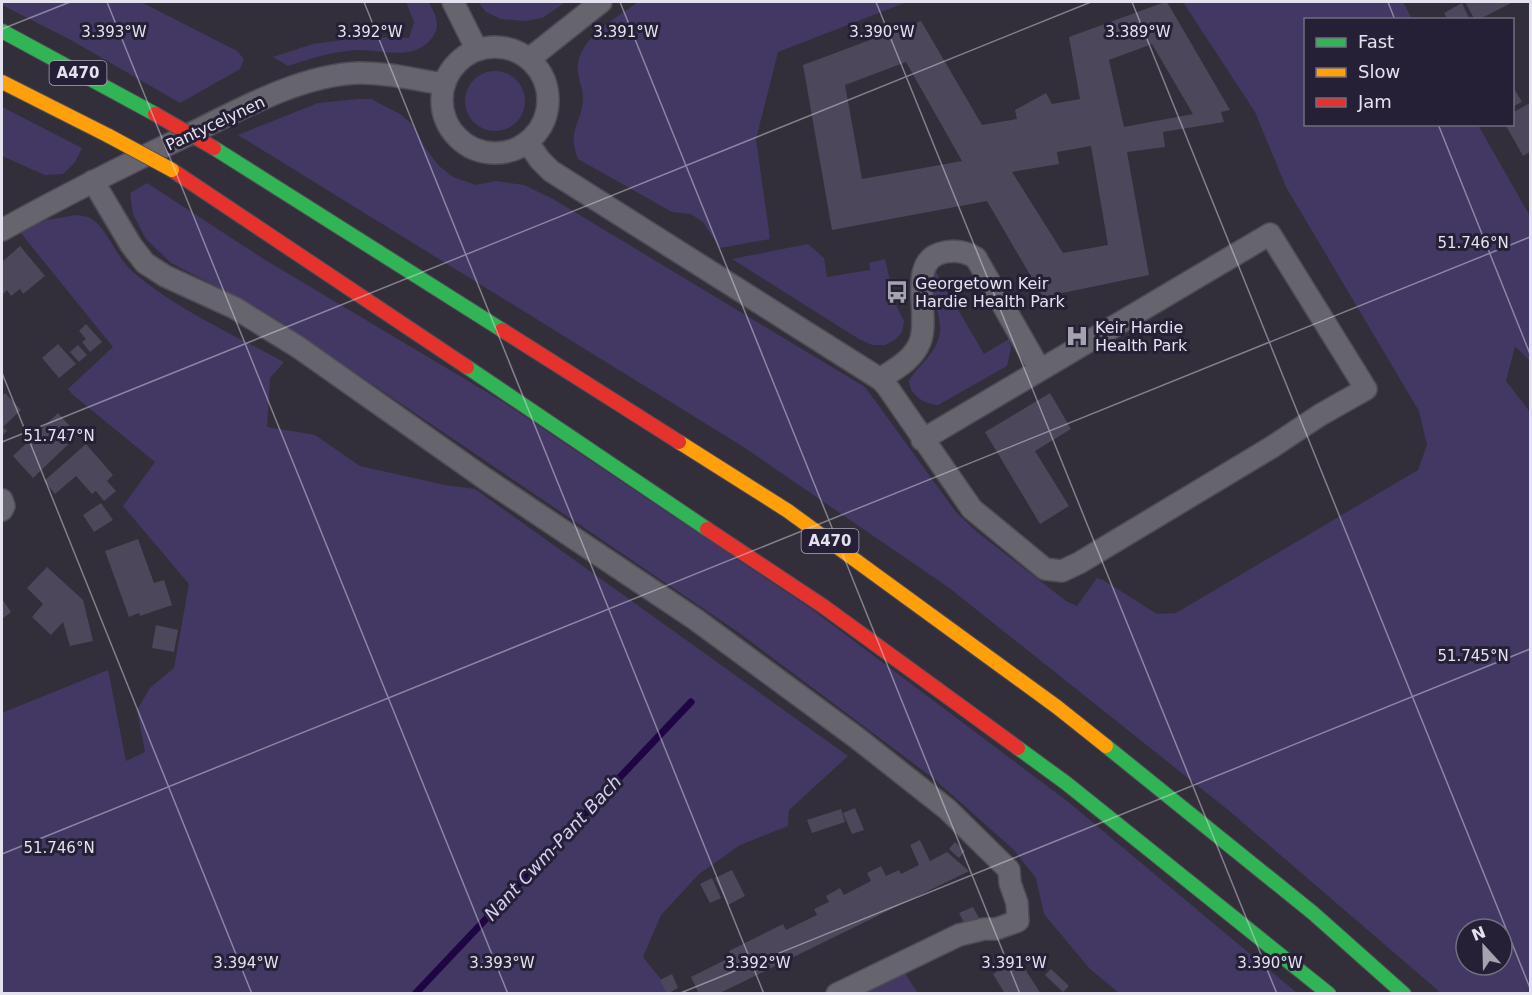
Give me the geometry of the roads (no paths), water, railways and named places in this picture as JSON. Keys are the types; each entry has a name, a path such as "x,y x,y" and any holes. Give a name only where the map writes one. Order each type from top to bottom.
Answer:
{"highway":[{"name":"A470","path":"2,31 214,148 789,511 1057,707 1314,913 1404,993"},
{"name":"A470","path":"2,82 172,170 823,606 1066,783 1329,993"}],"street":[{"path":"453,2 477,50"},
{"path":"529,59 601,2"},
{"path":"490,47 517,52 529,59 539,71 546,85 548,101 546,117 539,131 528,143 513,151 496,154 479,152 464,144 452,132 444,117 441,100 449,72 456,63 477,50 490,47"},
{"name":"Pantycelynen","path":"2,230 93,181 241,109 314,80 348,74 378,73 444,84"},
{"path":"528,143 551,171 880,379 886,385 922,440 972,509 1045,569 1062,571 1079,563 1366,389 1270,234 922,440"},
{"path":"93,181 131,245 145,263 165,276 235,308 298,347 484,478 695,619 856,738 939,803 1009,870 1010,883 1017,903 1018,921 996,929 984,929 959,935 837,993"},
{"path":"880,379 901,365 917,348 924,330 921,275 928,261 944,252 959,252 976,258 1040,370"},
{"path":"2,500 4,506 2,510"}],"waterway":[{"name":"Nant Cwm-Pant Bach","path":"415,994 691,702"}],"place":[{"name":"Georgetown Keir Hardie Health Park","path":"897,292"},
{"name":"Keir Hardie Health Park","path":"1077,336"}]}
